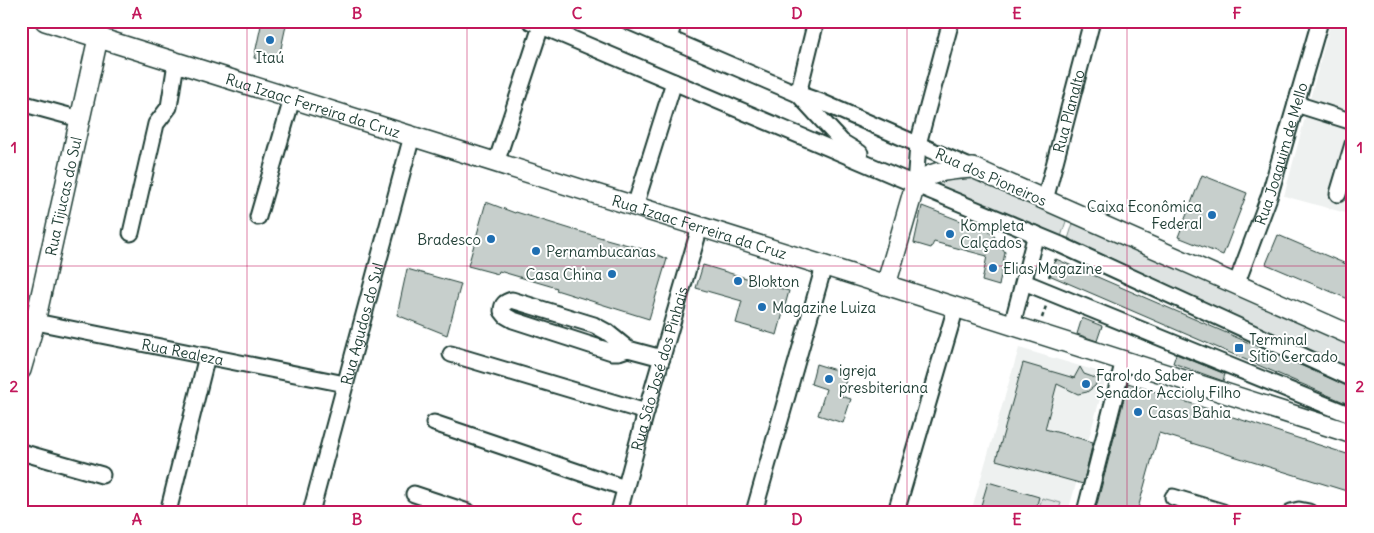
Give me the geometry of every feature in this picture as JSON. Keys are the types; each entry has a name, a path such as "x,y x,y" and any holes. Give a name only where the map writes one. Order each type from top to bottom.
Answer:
{"main road":[{"name":"Rua Izaac Ferreira da Cruz","path":"45,21 100,30 176,63 956,307 1353,434"},
{"name":"Rua Tijucas do Sul","path":"21,370 28,321 80,119 100,30"},
{"name":"Rua dos Pioneiros","path":"972,168 1353,336"},
{"path":"886,285 915,185 921,179 931,174 972,168"}],"street":[{"name":"Rua dos Pioneiros","path":"628,21 972,168"},
{"path":"669,39 674,21"},
{"path":"816,21 798,94 842,142 915,185"},
{"path":"915,185 918,144 951,21"},
{"name":"Rua Planalto","path":"1045,200 1092,21"},
{"name":"Rua Joaquim de Mello","path":"1236,285 1270,197 1320,21"},
{"path":"496,163 535,23 915,185 1036,234 1353,379"},
{"path":"132,233 156,124 170,107 176,63"},
{"path":"635,206 674,82"},
{"path":"258,217 292,99"},
{"path":"21,103 80,119"},
{"path":"1296,104 1353,122"},
{"name":"Rua Agudos do Sul","path":"311,512 412,136"},
{"path":"1338,194 1353,144"},
{"name":"Rua São José dos Pinhais","path":"619,512 700,227"},
{"path":"1012,325 1036,234"},
{"path":"754,512 824,266"},
{"path":"1024,282 1353,416"},
{"path":"628,349 612,352 513,320 502,311 502,306 512,300 594,325 607,332 628,349 662,358"},
{"path":"896,512 956,307"},
{"name":"Rua Realeza","path":"28,321 344,384"},
{"path":"450,354 646,412"},
{"path":"168,512 207,356"},
{"path":"1085,512 1124,360"},
{"path":"434,423 625,488"},
{"path":"21,452 102,475"},
{"path":"414,494 468,512"},
{"path":"1173,497 1223,512"},
{"path":"1291,512 1300,510 1309,512"}],"shaded area":[{"path":"1331,21 1353,21 1353,215 1284,196"},
{"path":"974,170 1069,212 1059,243 924,180"},
{"path":"1076,214 1353,337 1353,369 1126,271 1117,261 1068,239"},
{"path":"1019,348 1107,374 1068,512 971,512"},
{"path":"1042,498 1061,503 1058,512 1038,512"}],"building":[{"name":"Itaú","path":"262,21 287,21 278,62 254,58"},
{"name":"Caixa Econômica Federal","path":"1202,175 1247,193 1223,255 1178,237"},
{"path":"486,202 515,213 646,250 667,259 649,319 499,271 498,274 468,266"},
{"path":"922,206 992,233 1005,252 999,286 982,281 987,256 934,242 931,248 914,243"},
{"path":"1278,235 1353,267 1353,301 1266,264"},
{"name":"Terminal Sítio Cercado","path":"1056,259 1353,388 1353,406 1049,275"},
{"name":"Magazine Luiza","path":"703,265 789,291 777,335 736,323 742,301 696,288"},
{"path":"407,269 461,284 447,335 397,315"},
{"path":"1082,318 1102,326 1097,341 1077,334"},
{"name":"Terminal Sítio Cercado","path":"1176,354 1225,374 1223,381 1173,363"},
{"path":"1023,363 1074,378 1080,367 1084,374 1098,379 1095,386 1087,392 1078,394 1057,384 1045,429 1093,442 1083,484 996,460"},
{"path":"816,364 848,374 841,396 851,399 843,423 818,415 826,389 811,384"},
{"path":"1128,383 1353,456 1353,493 1159,433 1137,512 1095,512"},
{"path":"988,482 1039,497 1035,512 979,512"}],"place":[{"name":"Itaú","path":"270,40"},
{"name":"Caixa Econômica Federal","path":"1212,215"},
{"name":"Kompleta Calçados","path":"950,234"},
{"name":"Bradesco","path":"491,239"},
{"name":"Pernambucanas","path":"536,251"},
{"name":"Elias Magazine","path":"993,268"},
{"name":"Casa China","path":"612,274"},
{"name":"Blokton","path":"738,281"},
{"name":"Magazine Luiza","path":"762,307"},
{"name":"Terminal Sítio Cercado","path":"1239,348"},
{"name":"igreja presbiteriana","path":"829,379"},
{"name":"Farol do Saber Senador Accioly Filho","path":"1086,384"},
{"name":"Casas Bahia","path":"1138,412"}]}
